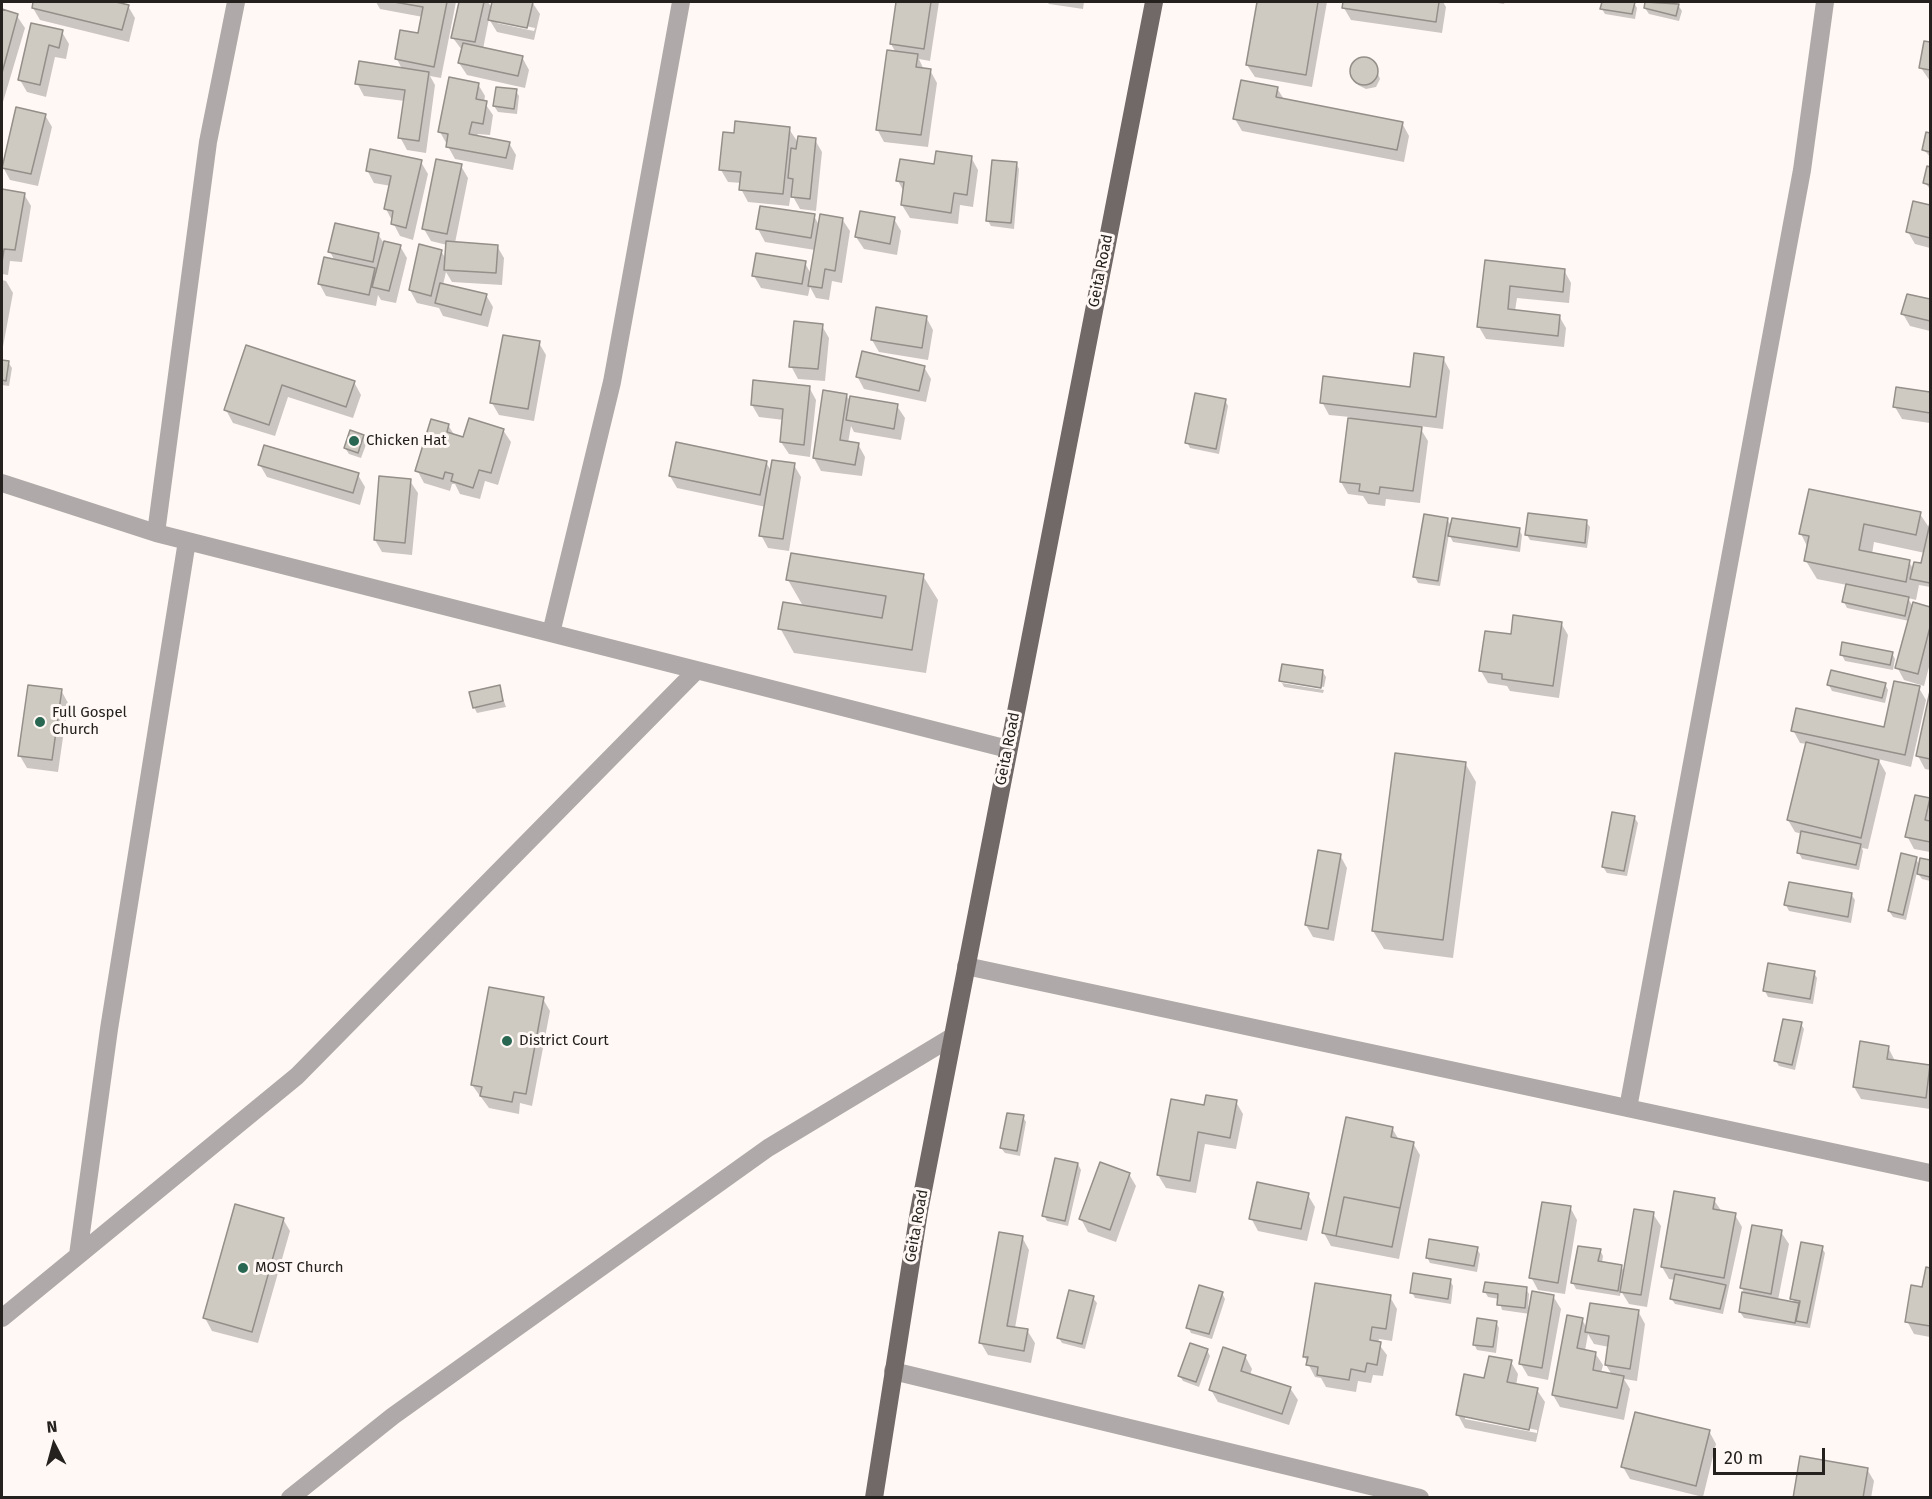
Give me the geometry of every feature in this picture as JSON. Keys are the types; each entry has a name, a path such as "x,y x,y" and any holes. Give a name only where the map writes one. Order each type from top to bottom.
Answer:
{"main road":[{"name":"Geita Road","path":"874,1497 919,1210 1154,2"}],"street":[{"path":"156,533 208,142 236,2"},
{"path":"551,633 612,382 681,2"},
{"path":"1628,1108 1800,182 1825,2"},
{"path":"2,483 156,533 1008,749"},
{"path":"78,1255 109,1029 187,541"},
{"path":"2,1318 297,1076 697,670"},
{"path":"966,966 1930,1173"},
{"path":"290,1497 393,1416 768,1148 952,1037"},
{"path":"893,1371 1420,1497"}],"building":[{"path":"33,2 116,2 129,5 122,30 32,8"},
{"path":"394,2 447,2 434,67 395,59 400,30 418,33 423,7"},
{"path":"459,2 484,2 475,42 451,38"},
{"path":"492,2 533,2 527,28 488,20"},
{"path":"896,2 931,2 924,49 890,44"},
{"path":"1257,2 1318,2 1306,75 1246,65"},
{"path":"1343,2 1439,2 1436,22 1342,8"},
{"path":"1602,2 1635,2 1632,14 1600,9"},
{"path":"1645,2 1679,4 1676,16 1644,8"},
{"path":"2,9 18,14 2,73"},
{"path":"31,23 63,30 59,48 49,45 40,85 18,80"},
{"path":"1924,41 1930,42 1930,70 1919,68"},
{"path":"463,43 523,56 518,76 458,63"},
{"path":"887,50 918,54 916,67 931,69 921,135 876,130"},
{"path":"1364,57 1374,61 1378,71 1374,81 1364,85 1354,81 1350,71 1354,61"},
{"path":"359,61 429,72 419,141 398,138 405,90 355,84"},
{"path":"449,77 479,83 476,99 487,101 483,124 472,122 469,134 510,142 506,158 446,147 448,134 438,132"},
{"path":"1241,80 1278,87 1276,97 1403,122 1397,150 1233,119"},
{"path":"496,87 517,89 514,109 493,106"},
{"path":"16,107 46,114 31,174 2,168"},
{"path":"735,121 790,127 783,194 739,190 741,172 719,170 723,132 734,133"},
{"path":"1926,132 1930,133 1930,152 1922,150"},
{"path":"798,136 816,138 810,199 791,197 793,179 788,178 791,148 796,149"},
{"path":"370,149 422,160 406,228 391,224 393,211 384,209 391,176 366,171"},
{"path":"936,151 972,156 967,195 954,193 951,213 901,205 904,182 896,181 900,159 934,164"},
{"path":"436,159 462,164 447,234 422,229"},
{"path":"992,160 1017,162 1011,223 986,221"},
{"path":"1927,166 1930,167 1930,185 1923,183"},
{"path":"2,189 25,193 15,250 4,249 2,263"},
{"path":"1913,201 1930,205 1930,238 1906,232"},
{"path":"760,206 815,214 811,238 756,229"},
{"path":"860,211 895,217 890,244 855,237"},
{"path":"820,214 843,218 835,271 825,269 822,288 808,286"},
{"path":"335,223 379,233 373,262 328,252"},
{"path":"384,241 401,245 389,291 372,287"},
{"path":"446,241 498,245 496,273 444,270"},
{"path":"419,244 442,250 431,296 409,290"},
{"path":"756,253 806,261 802,284 752,276"},
{"path":"324,257 375,268 369,295 318,284"},
{"path":"1485,260 1565,269 1563,292 1510,286 1508,309 1560,315 1558,336 1477,327"},
{"path":"440,283 487,294 481,315 435,303"},
{"path":"1907,294 1930,299 1930,321 1901,314"},
{"path":"876,307 927,316 922,348 871,340"},
{"path":"794,321 823,324 818,369 789,367"},
{"path":"503,335 540,341 528,409 490,403"},
{"path":"246,345 355,381 346,407 282,385 269,425 224,410"},
{"path":"862,351 925,366 919,391 856,377"},
{"path":"1414,353 1444,357 1436,417 1320,403 1323,376 1410,387"},
{"path":"2,360 9,361 6,381 2,380"},
{"path":"753,380 810,386 804,445 780,442 783,409 751,405"},
{"path":"1896,387 1930,392 1930,413 1893,407"},
{"path":"823,390 847,394 840,440 859,443 855,465 813,458"},
{"path":"1195,393 1226,399 1216,449 1185,443"},
{"path":"850,396 898,404 894,429 846,420"},
{"path":"469,418 504,429 491,473 479,470 473,488 451,481 453,474 445,472 443,479 415,471 431,419 449,424 447,432 463,437"},
{"path":"1348,418 1422,427 1413,491 1380,487 1379,494 1359,491 1360,484 1340,482"},
{"name":"Chicken Hat","path":"350,430 364,435 358,453 344,448"},
{"path":"676,442 767,461 760,495 669,476"},
{"path":"264,445 359,473 353,493 258,465"},
{"path":"772,460 795,463 783,539 759,536"},
{"path":"379,476 411,479 405,543 374,540"},
{"path":"1809,489 1921,512 1916,535 1864,524 1859,550 1910,560 1906,582 1804,561 1809,536 1799,534"},
{"path":"1528,513 1587,520 1585,543 1525,535"},
{"path":"1424,514 1448,518 1438,581 1413,577"},
{"path":"1452,518 1520,528 1517,547 1448,536"},
{"path":"1930,523 1930,583 1910,579 1914,562 1921,563"},
{"path":"791,553 924,574 912,650 778,629 783,602 882,618 886,596 786,580"},
{"path":"1846,584 1909,597 1905,616 1842,602"},
{"path":"1913,602 1930,607 1930,627 1918,674 1895,668"},
{"path":"1513,615 1562,622 1553,686 1502,679 1502,674 1479,671 1485,631 1511,634"},
{"path":"1842,642 1893,652 1890,665 1840,655"},
{"path":"1282,664 1323,670 1321,688 1279,681"},
{"path":"1831,670 1886,683 1882,698 1827,685"},
{"path":"1894,681 1920,686 1905,755 1791,731 1796,708 1884,727"},
{"name":"Full Gospel Church","path":"28,685 62,689 52,760 18,756"},
{"path":"500,685 503,701 473,708 469,692"},
{"path":"1930,691 1930,759 1916,756"},
{"path":"1806,742 1879,760 1861,838 1787,820"},
{"path":"1395,753 1466,762 1443,940 1372,931"},
{"path":"1915,795 1930,798 1925,820 1930,821 1930,842 1905,837"},
{"path":"1612,812 1635,816 1624,871 1602,867"},
{"path":"1801,831 1861,844 1856,865 1797,853"},
{"path":"1318,850 1341,854 1328,929 1305,925"},
{"path":"1901,853 1917,857 1903,915 1888,911"},
{"path":"1920,858 1930,860 1930,877 1917,874"},
{"path":"1789,882 1852,893 1848,917 1784,905"},
{"path":"1768,963 1815,971 1810,999 1763,991"},
{"name":"District Court","path":"489,987 544,997 526,1094 514,1092 512,1102 480,1096 482,1087 471,1085"},
{"path":"1783,1019 1802,1022 1792,1065 1774,1061"},
{"path":"1860,1041 1889,1046 1887,1059 1930,1065 1926,1098 1853,1087"},
{"path":"1206,1095 1237,1100 1230,1138 1198,1132 1190,1181 1157,1175 1171,1099 1204,1105"},
{"path":"1007,1113 1024,1115 1017,1151 1000,1148"},
{"path":"1346,1117 1393,1127 1391,1137 1414,1142 1400,1208 1344,1197 1336,1236 1322,1233"},
{"path":"1055,1158 1078,1163 1065,1221 1042,1216"},
{"path":"1100,1162 1130,1173 1110,1230 1079,1219"},
{"path":"1257,1182 1309,1193 1301,1229 1249,1219"},
{"path":"1674,1191 1715,1198 1713,1209 1736,1213 1724,1278 1661,1267"},
{"path":"1344,1197 1400,1208 1392,1247 1336,1236"},
{"path":"1542,1202 1571,1206 1558,1283 1529,1278"},
{"name":"MOST Church","path":"235,1204 284,1218 252,1332 203,1318"},
{"path":"1634,1209 1654,1212 1641,1295 1620,1292"},
{"path":"1752,1225 1782,1230 1771,1294 1740,1288"},
{"path":"999,1232 1023,1236 1007,1326 1028,1329 1024,1351 979,1343"},
{"path":"1429,1239 1478,1247 1474,1266 1426,1258"},
{"path":"1801,1242 1823,1246 1807,1323 1796,1321 1800,1301 1790,1299"},
{"path":"1578,1246 1601,1249 1598,1261 1622,1265 1618,1291 1571,1283"},
{"path":"1926,1267 1930,1268 1930,1326 1905,1322 1911,1285 1922,1287"},
{"path":"1413,1273 1451,1279 1448,1299 1410,1293"},
{"path":"1675,1274 1726,1285 1720,1309 1670,1299"},
{"path":"1485,1282 1527,1287 1525,1308 1497,1305 1498,1294 1483,1292"},
{"path":"1315,1283 1391,1295 1386,1329 1372,1327 1370,1340 1381,1342 1377,1365 1367,1363 1365,1372 1351,1369 1349,1380 1317,1375 1318,1367 1306,1365 1308,1357 1303,1357"},
{"path":"1199,1285 1223,1292 1209,1334 1186,1328"},
{"path":"1069,1290 1094,1296 1082,1344 1057,1338"},
{"path":"1532,1291 1554,1295 1542,1368 1519,1364"},
{"path":"1742,1292 1799,1303 1795,1323 1739,1312"},
{"path":"1590,1303 1639,1310 1630,1369 1605,1365 1609,1336 1585,1332"},
{"path":"1567,1315 1583,1318 1577,1348 1596,1352 1593,1370 1624,1376 1617,1408 1552,1395"},
{"path":"1477,1318 1497,1321 1493,1347 1473,1345"},
{"path":"1190,1343 1208,1349 1196,1382 1178,1376"},
{"path":"1223,1347 1246,1355 1241,1371 1291,1387 1282,1414 1209,1390"},
{"path":"1489,1356 1512,1360 1507,1382 1538,1388 1529,1430 1456,1415 1464,1374 1484,1378"},
{"path":"1635,1412 1710,1430 1696,1486 1621,1467"},
{"path":"1800,1456 1868,1468 1863,1498 1793,1498"}],"place":[{"name":"Chicken Hat","path":"354,441"},
{"name":"Full Gospel Church","path":"40,722"},
{"name":"District Court","path":"507,1041"},
{"name":"MOST Church","path":"243,1268"}]}
